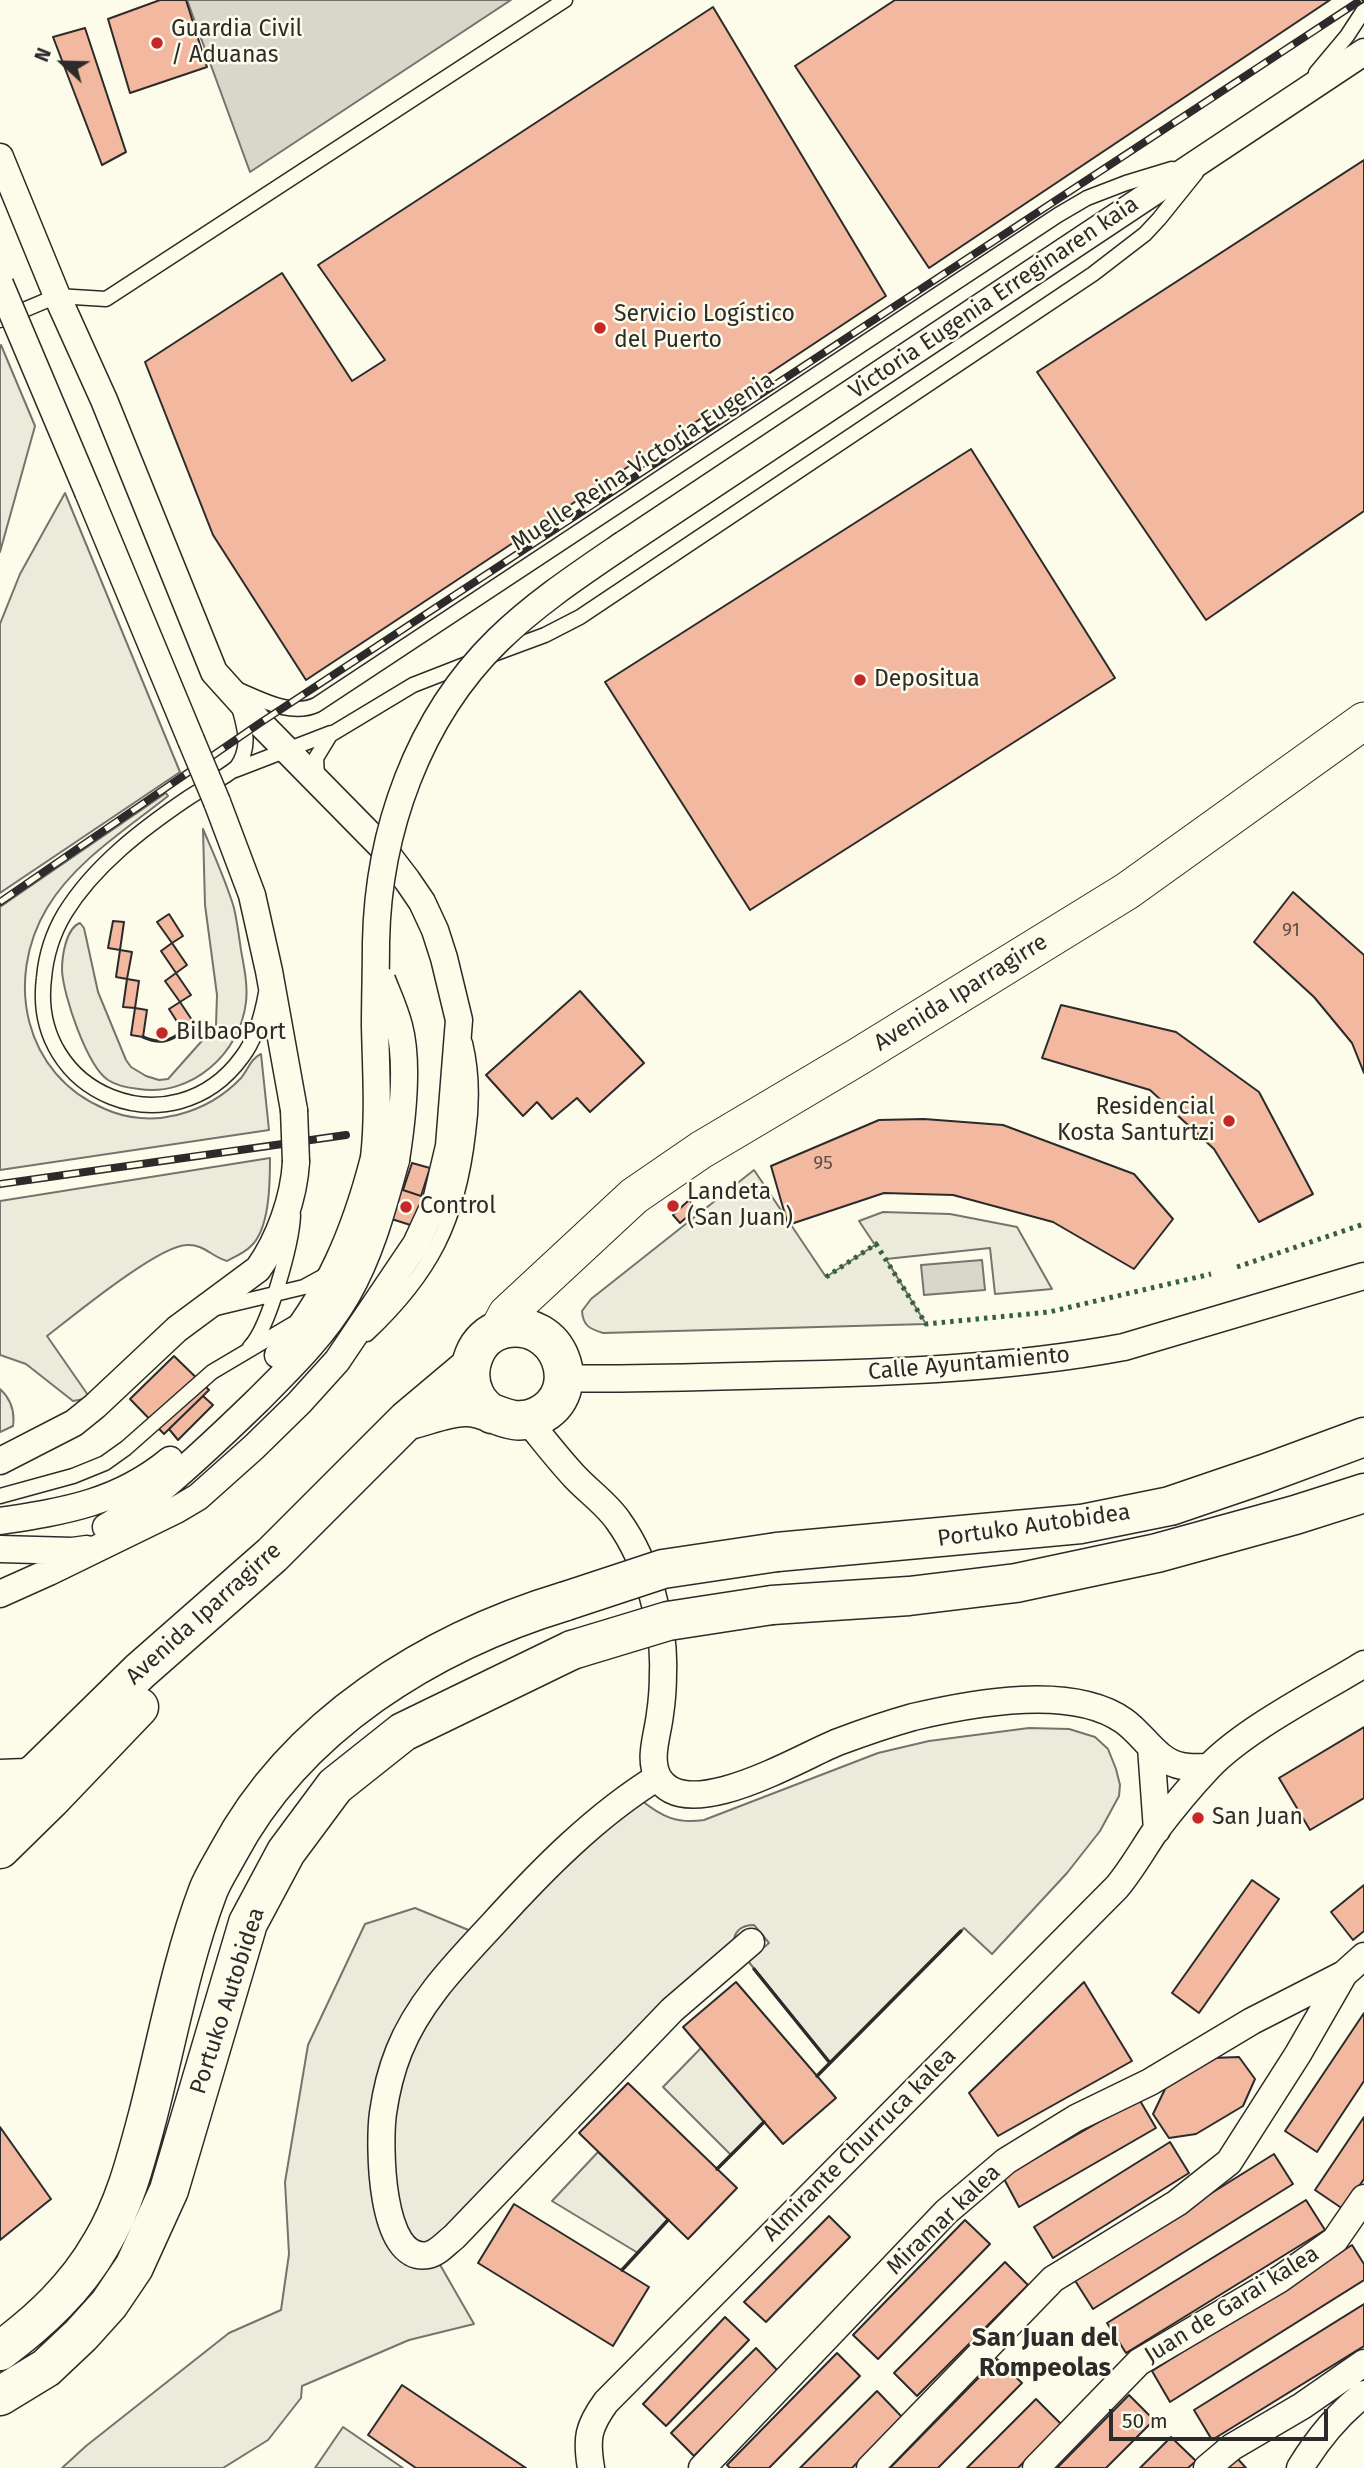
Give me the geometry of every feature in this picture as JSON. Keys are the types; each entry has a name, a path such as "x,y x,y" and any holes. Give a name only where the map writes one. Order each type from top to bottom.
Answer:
{"highway":[{"path":"407,1420 466,1406 510,1417 541,1415 552,1405 560,1392 559,1362 544,1335 529,1328 513,1327 498,1331 479,1345 470,1367 474,1394 482,1406 510,1417"},
{"name":"Avenida Iparragirre","path":"0,1808 140,1671 272,1555 407,1420 470,1367"},
{"name":"Portuko Autobidea","path":"0,2351 51,2309 75,2283 101,2245 118,2212 133,2170 187,1957 209,1889 245,1821 285,1771 342,1716 388,1683 458,1642 520,1615 663,1569 777,1552 1081,1524 1170,1506 1364,1437"},
{"name":"Portuko Autobidea","path":"0,2396 46,2368 81,2336 109,2304 134,2267 169,2190 248,1923 286,1852 335,1786 402,1732 572,1650 668,1621 772,1605 909,1595 1016,1583 1157,1553 1364,1493"},
{"path":"0,1849 166,1679 272,1555"},
{"path":"0,2337 51,2309"},
{"path":"0,2407 46,2368"}],"street":[{"name":"Victoria Eugenia Erreginaren kaia","path":"385,1159 377,1133 377,965 380,889 389,835 407,783 438,719 475,666 496,642 542,601 624,544 1364,52"},
{"path":"0,157 57,296 104,400 214,672 381,846 422,902 444,958 459,1020 449,1146 436,1201 416,1244 337,1361 272,1430 198,1497 49,1572 0,1593"},
{"path":"0,284 217,802 252,895 269,971 294,1110 296,1170 273,1243 263,1263 250,1278 177,1329 74,1423 0,1461"},
{"name":"Avenida Iparragirre","path":"498,1331 507,1314 634,1196 701,1150 1127,891 1364,721"},
{"path":"0,1521 83,1506 105,1499 146,1478 178,1452 272,1361 306,1320 341,1258 385,1159"},
{"path":"0,1593 145,1503 181,1473 305,1351 339,1307 356,1279 376,1228 385,1159"},
{"path":"559,1362 548,1312 560,1266"},
{"name":"Calle Ayuntamiento","path":"559,1362 642,1378 853,1373 1090,1354 1124,1347 1364,1276"},
{"path":"510,1417 618,1520 632,1541 656,1606 664,1669 661,1712 654,1752 658,1777 667,1787 680,1794 700,1795 733,1788 837,1743 913,1717 996,1702 1034,1700 1073,1701 1098,1707 1124,1721 1166,1759 1181,1766 1209,1768"},
{"path":"0,1549 66,1551 99,1546"},
{"path":"0,1611 49,1572"},
{"name":"Almirante Churruca kalea","path":"591,2468 589,2429 606,2402 1117,1888 1157,1830 1209,1768 1225,1752 1262,1726 1364,1664"},
{"path":"1151,1747 1157,1830"},
{"path":"0,1773 24,1772 51,1759"},
{"path":"658,1777 628,1795 558,1857 442,1979 418,2014 399,2051 383,2115 383,2186 391,2222 403,2246 413,2252 427,2255 438,2251 672,2010 751,1942"},
{"path":"870,2468 1053,2279 1177,2203 1230,2162 1298,2054 1344,1974 1364,1956"},
{"name":"Miramar kalea","path":"702,2468 946,2212 1006,2161 1076,2118 1150,2082 1252,2021 1344,1974"},
{"name":"Juan de Garai kalea","path":"1036,2468 1139,2362 1280,2280 1335,2240 1364,2198"},
{"path":"1207,2468 1232,2447 1302,2406 1364,2363"},
{"path":"1300,2468 1314,2445 1352,2403 1364,2394"}],"lane":[{"path":"0,320 57,296 106,299 565,0"},
{"path":"1280,108 1322,68 1364,10"},
{"path":"1330,75 1364,62"},
{"path":"326,790 317,774 316,758 324,741 337,731 413,685 545,635 580,617 1093,274 1144,234 1199,169 1227,144"},
{"name":"Muelle Reina Victoria Eugenia","path":"227,687 290,709 301,710 316,705 1058,215 1087,198 1126,183 1164,173 1227,144"},
{"path":"227,687 245,728 246,740 242,759 231,772"},
{"path":"269,971 261,1016 244,1055 218,1083 183,1101 152,1106 118,1100 100,1093 71,1071 52,1044 46,1028 42,988 50,947 60,922 77,896 113,856 188,798 231,772 337,731"},
{"path":"0,1496 73,1476 105,1463 126,1448 201,1380 249,1349 259,1336 292,1237 296,1170"},
{"path":"194,1317 233,1303 314,1283 341,1258"},
{"path":"235,1358 286,1329 312,1306 326,1287"}],"shaded area":[{"path":"187,0 511,0 250,172"},
{"path":"0,346 35,426 0,552"},
{"path":"65,493 180,772 0,893 0,624 20,574"},
{"path":"166,793 168,796 72,875 47,908 34,936 27,965 25,994 30,1023 40,1049 56,1073 77,1094 105,1109 131,1117 168,1117 203,1105 234,1085 261,1054 269,1130 0,1170 0,907"},
{"path":"203,829 224,878 235,913 246,983 242,1021 223,1054 210,1068 194,1079 158,1090 119,1085 108,1080 92,1060 71,1012 62,970 66,943 71,930 80,923 84,928 98,992 126,1060 131,1067 146,1076 159,1080 168,1079 216,1025 217,995 205,905"},
{"path":"270,1158 265,1218 257,1239 248,1249 227,1261 193,1245 174,1248 116,1283 47,1336 90,1398 73,1401 26,1364 0,1355 0,1201"},
{"path":"754,1170 826,1277 875,1245 859,1221 883,1212 950,1214 1017,1227 1052,1289 995,1294 990,1248 886,1259 926,1324 603,1333 588,1326 582,1311 591,1299"},
{"path":"982,1260 985,1290 924,1295 921,1265"},
{"path":"0,1389 13,1410 13,1426 0,1432"},
{"path":"1029,1728 1069,1729 1095,1737 1108,1749 1120,1785 1119,1796 1100,1831 1067,1873 992,1954 964,1928 830,2063 748,1961 769,1943 754,1925 742,1928 735,1936 733,1944 435,2239 427,2243 413,2241 401,2212 393,2163 396,2100 409,2057 444,1994 539,1890 641,1800 670,1818 704,1820 878,1753 929,1741"},
{"path":"415,1908 471,1931 394,2037 388,2246 400,2258 410,2263 439,2263 474,2324 409,2340 302,2386 301,2398 268,2440 223,2468 62,2468 229,2333 281,2310 289,2254 285,2182 308,2045 365,1924"},
{"path":"701,2048 764,2122 731,2155 663,2087"},
{"path":"598,2152 668,2220 638,2253 552,2201"},
{"path":"343,2427 403,2468 315,2468"}],"building":[{"name":"Guardia Civil / Aduanas","path":"160,0 186,0 207,67 130,93 108,19"},
{"path":"895,0 1330,0 929,268 795,66"},
{"name":"Servicio Logístico del Puerto","path":"713,7 886,296 306,680 213,535 145,362 282,273 352,381 385,360 318,265"},
{"path":"85,28 126,152 102,165 53,37"},
{"path":"1364,160 1364,511 1206,620 1037,372"},
{"name":"Depositua","path":"971,449 1115,678 750,910 605,682"},
{"path":"1293,892 1364,955 1364,1073 1352,1043 1314,997 1254,942"},
{"path":"169,914 183,936 172,943 157,922"},
{"path":"113,921 124,922 120,950 108,948"},
{"path":"172,943 187,965 176,973 161,951"},
{"path":"120,950 132,952 127,979 116,977"},
{"path":"176,973 191,995 180,1002 165,981"},
{"path":"127,979 139,981 135,1008 123,1007"},
{"path":"580,991 644,1063 590,1112 577,1098 552,1119 537,1102 523,1116 486,1075"},
{"path":"180,1002 194,1023 183,1031 169,1009"},
{"name":"Residencial Kosta Santurtzi","path":"1061,1005 1176,1032 1259,1092 1313,1194 1259,1222 1214,1149 1150,1090 1042,1058"},
{"path":"135,1008 147,1010 143,1037 131,1035"},
{"path":"924,1119 1003,1125 1134,1174 1173,1219 1134,1269 1053,1222 953,1195 884,1193 788,1225 771,1166 879,1120"},
{"path":"412,1163 430,1168 421,1196 403,1190"},
{"name":"Control","path":"388,1185 433,1200 423,1229 379,1215"},
{"path":"689,1200 696,1209 680,1223 673,1215"},
{"path":"174,1356 209,1390 164,1434 130,1399"},
{"path":"203,1396 213,1405 178,1440 169,1429"},
{"path":"1364,1727 1364,1798 1310,1830 1279,1778"},
{"path":"1252,1880 1279,1899 1199,2013 1172,1993"},
{"path":"1364,1885 1364,1931 1353,1940 1331,1912"},
{"path":"736,1982 836,2098 783,2144 683,2027"},
{"path":"1084,1982 1132,2061 998,2136 969,2093"},
{"path":"1364,2013 1364,2081 1317,2152 1285,2131"},
{"path":"1239,2057 1255,2079 1243,2106 1196,2134 1169,2138 1153,2114 1166,2087 1212,2058"},
{"path":"628,2083 737,2188 688,2239 579,2133"},
{"path":"1139,2099 1156,2128 1019,2207 1003,2177"},
{"path":"1364,2117 1364,2179 1343,2209 1315,2190"},
{"path":"0,2127 51,2199 0,2240"},
{"path":"1170,2142 1189,2173 1053,2258 1034,2227"},
{"path":"1274,2154 1293,2184 1093,2309 1074,2279"},
{"path":"1306,2200 1325,2230 1126,2353 1107,2323"},
{"path":"514,2204 649,2287 613,2346 478,2263"},
{"path":"829,2216 850,2237 766,2322 744,2302"},
{"path":"965,2220 990,2244 878,2359 853,2335"},
{"path":"1352,2245 1364,2264 1364,2280 1170,2402 1152,2371"},
{"path":"1005,2262 1028,2285 917,2396 894,2373"},
{"path":"1364,2304 1364,2346 1212,2440 1194,2410"},
{"path":"725,2317 749,2340 666,2426 643,2404"},
{"path":"756,2348 778,2371 694,2456 671,2433"},
{"path":"837,2353 860,2376 769,2468 730,2468 727,2465"},
{"path":"997,2359 1022,2383 938,2468 890,2468"},
{"path":"402,2385 526,2468 416,2468 368,2435"},
{"path":"877,2391 902,2417 852,2468 800,2468"},
{"path":"1129,2395 1154,2420 1106,2468 1057,2468"},
{"path":"1036,2399 1061,2424 1018,2468 967,2468"},
{"path":"1171,2437 1196,2461 1188,2468 1140,2468"},
{"path":"1237,2458 1246,2468 1227,2468"}],"railway":[{"path":"0,902 260,723 1361,0"},
{"path":"0,1184 346,1135"}],"hedge":[{"path":"1237,1267 1364,1224"},
{"path":"826,1277 876,1244 926,1324 1049,1312 1211,1274"}],"wall":[{"path":"143,1037 164,1041 183,1031"},
{"path":"817,2076 961,1931"},
{"path":"754,1969 830,2063"},
{"path":"717,2169 764,2122"},
{"path":"622,2270 668,2220"}],"place":[{"name":"Guardia Civil / Aduanas","path":"157,43"},
{"name":"Servicio Logístico del Puerto","path":"600,328"},
{"name":"Depositua","path":"860,680"},
{"name":"BilbaoPort","path":"162,1033"},
{"name":"Residencial Kosta Santurtzi","path":"1229,1121"},
{"name":"Landeta (San Juan)","path":"673,1206"},
{"name":"Control","path":"406,1207"},
{"name":"San Juan","path":"1198,1818"}],"district":[{"name":"San Juan del Rompeolas","path":"1045,2354"}]}
